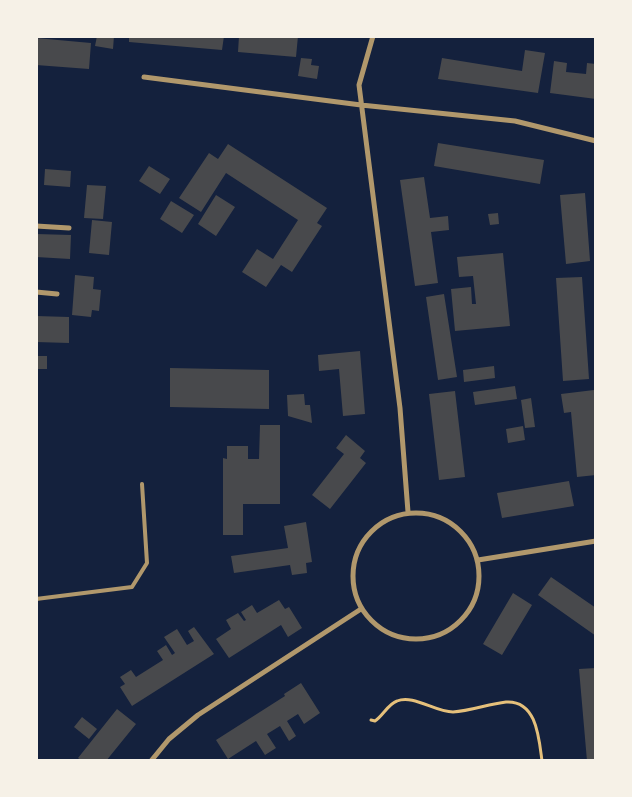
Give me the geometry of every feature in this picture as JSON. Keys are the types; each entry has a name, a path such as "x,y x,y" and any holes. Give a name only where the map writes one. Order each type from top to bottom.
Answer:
{"street":[{"path":"373,36 359,86 400,408 408,512"},
{"path":"144,77 361,105 515,121 596,141"},
{"path":"36,226 69,228"},
{"path":"36,292 57,294"},
{"path":"408,512 430,513 450,521 472,545 478,560 480,581 474,601 463,618 447,631 427,638 407,639 389,633 373,623 361,609 355,595 352,580 354,560 361,543 373,528 389,518 408,512"},
{"path":"478,560 596,541"},
{"path":"151,761 169,739 198,715 361,609"}],"lane":[{"path":"36,599 132,587 147,563 142,484"}],"path":[{"path":"371,720 375,721 381,718 397,700 413,700 438,710 452,712 508,702 518,704 530,712 538,731 542,761"}],"building":[{"path":"97,36 114,36 113,49 95,46"},
{"path":"129,36 224,36 222,50 129,42"},
{"path":"239,36 298,36 296,57 238,52"},
{"path":"36,38 91,43 89,69 36,65"},
{"path":"525,50 545,53 538,93 438,79 442,58 522,71"},
{"path":"301,58 312,59 311,65 319,66 317,79 298,76"},
{"path":"554,61 567,63 566,72 586,74 587,63 596,64 596,99 550,93"},
{"path":"438,143 544,160 540,184 434,166"},
{"path":"228,144 327,208 317,223 322,226 292,272 281,265 266,287 242,272 257,249 273,259 298,220 226,173 201,212 179,198 209,153 218,159"},
{"path":"149,166 170,179 160,194 139,181"},
{"path":"45,169 71,171 70,187 44,185"},
{"path":"424,177 430,218 448,216 449,230 431,232 438,283 415,286 400,180"},
{"path":"87,185 106,186 103,219 84,218"},
{"path":"585,193 590,261 566,264 560,195"},
{"path":"216,195 235,207 216,236 198,224"},
{"path":"171,201 194,215 182,233 160,219"},
{"path":"498,213 499,224 490,225 488,214"},
{"path":"92,220 112,222 109,255 89,253"},
{"path":"36,234 71,235 70,259 36,257"},
{"path":"503,253 510,326 455,331 451,289 471,287 472,304 476,304 473,276 459,277 457,257"},
{"path":"75,275 94,277 93,289 101,290 99,311 92,310 91,317 72,315"},
{"path":"582,277 589,379 563,381 556,278"},
{"path":"444,294 457,377 438,380 426,297"},
{"path":"36,316 69,317 69,343 36,342"},
{"path":"360,351 365,414 343,416 339,369 319,371 318,355"},
{"path":"36,356 47,356 47,369 36,369"},
{"path":"494,366 495,378 464,382 463,370"},
{"path":"170,368 269,370 269,409 170,407"},
{"path":"515,386 517,399 475,405 473,392"},
{"path":"594,390 596,408 596,475 577,477 571,412 564,413 561,394"},
{"path":"455,391 465,477 439,480 429,394"},
{"path":"304,394 305,405 310,405 312,423 288,416 287,395"},
{"path":"531,398 535,427 525,428 521,400"},
{"path":"260,425 280,425 280,504 243,504 243,535 223,535 223,458 227,459 227,446 248,446 248,459 259,459"},
{"path":"523,426 525,440 508,443 506,429"},
{"path":"346,435 365,451 360,458 366,463 330,509 312,495 344,454 336,448"},
{"path":"569,481 574,506 502,518 497,493"},
{"path":"306,522 312,562 306,563 307,573 292,575 290,565 234,573 231,556 288,548 284,526"},
{"path":"551,577 596,608 596,636 538,595"},
{"path":"513,593 532,605 502,655 483,644"},
{"path":"279,600 285,609 289,607 302,628 288,637 281,625 229,658 216,639 231,629 226,620 238,613 244,621 246,620 241,612 252,605 257,613"},
{"path":"194,627 214,654 132,706 120,687 125,684 120,677 131,670 136,677 163,660 157,651 166,645 172,655 175,653 164,637 177,629 187,645 194,641 188,631"},
{"path":"596,668 596,761 587,761 579,669"},
{"path":"301,683 320,713 304,724 298,714 287,721 296,736 289,741 280,726 267,734 276,748 265,755 256,741 228,759 216,740 285,696 284,694"},
{"path":"117,709 136,724 106,761 82,761 78,758"},
{"path":"82,717 97,729 89,739 74,727"}]}
